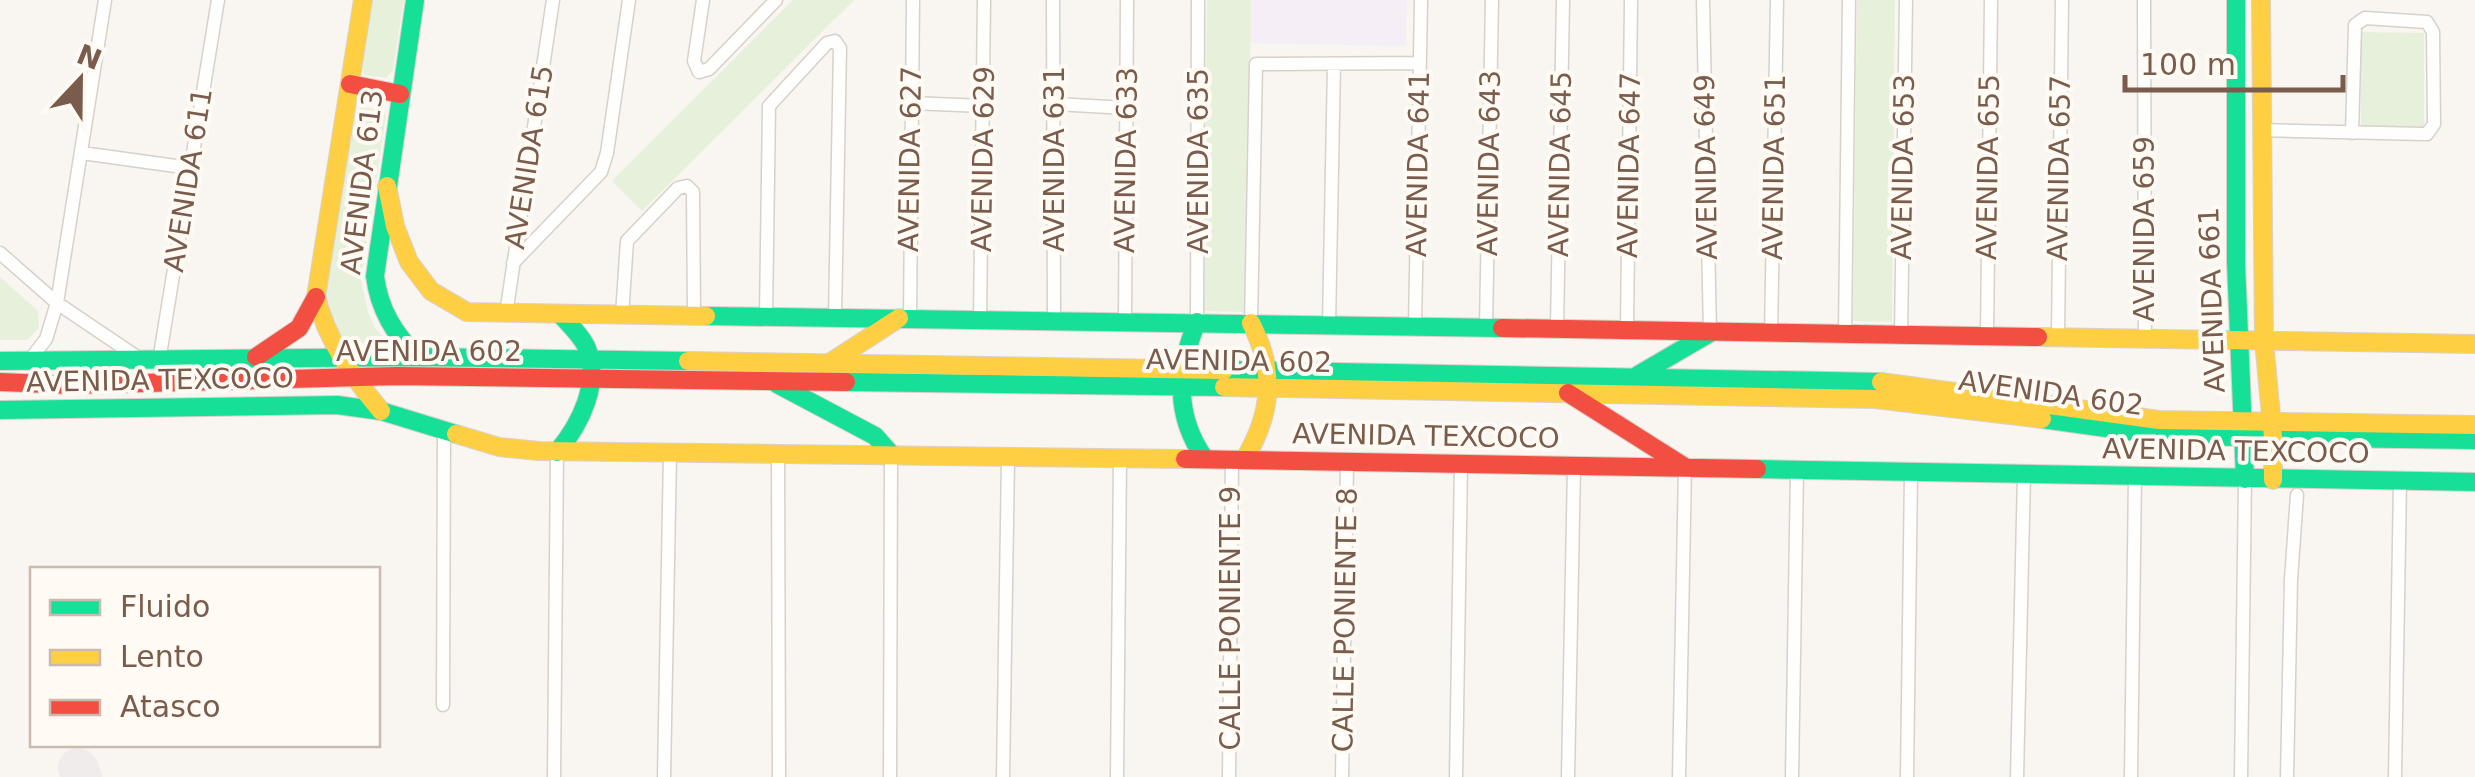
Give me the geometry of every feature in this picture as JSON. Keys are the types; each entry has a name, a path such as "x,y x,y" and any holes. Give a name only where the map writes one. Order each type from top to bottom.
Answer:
{"main road":[{"name":"AVENIDA 613","path":"352,377 324,328 316,297 363,0"},
{"name":"AVENIDA 613","path":"415,0 376,276 377,299 390,327 417,357"},
{"name":"AVENIDA 661","path":"2236,0 2239,339 2246,480"},
{"name":"AVENIDA 661","path":"2261,0 2264,340 2273,480"},
{"path":"350,84 400,94"},
{"name":"AVENIDA 602","path":"387,186 402,250 411,270 425,288 466,312 2475,344"},
{"path":"250,360 299,328 316,297"},
{"path":"557,452 582,414 590,371 580,334 560,314"},
{"path":"824,366 904,318"},
{"path":"1198,322 1181,378 1186,430 1205,459"},
{"path":"1238,460 1263,426 1270,379 1264,349 1251,322"},
{"path":"1637,375 1710,333"},
{"name":"AVENIDA 602","path":"0,361 417,357 770,381 1637,375 1882,382 2245,430"},
{"name":"AVENIDA 602","path":"0,382 107,384 824,366 1181,378"},
{"path":"352,377 381,411"},
{"name":"AVENIDA 602","path":"1270,379 1566,392 1875,399 2164,436 2272,429 2475,425"},
{"path":"770,381 875,436 892,454"},
{"path":"1566,392 1685,467"},
{"name":"AVENIDA TEXCOCO","path":"0,410 322,404 381,411 499,446 557,452 892,454 2475,482"},
{"name":"AVENIDA 602","path":"2272,429 2475,440"}],"street":[{"path":"28,362 46,338 57,303 105,0"},
{"name":"AVENIDA 611","path":"151,361 190,168 218,0"},
{"name":"AVENIDA 615","path":"506,314 553,0"},
{"path":"513,263 601,172 629,0"},
{"path":"703,0 694,61 699,72 709,68 775,1"},
{"name":"AVENIDA 627","path":"904,318 912,0"},
{"name":"AVENIDA 629","path":"980,319 984,0"},
{"name":"AVENIDA 631","path":"1053,0 1054,319"},
{"name":"AVENIDA 633","path":"1126,320 1127,0"},
{"name":"AVENIDA 635","path":"1198,0 1198,322"},
{"name":"AVENIDA 641","path":"1416,327 1421,0"},
{"name":"AVENIDA 643","path":"1486,327 1492,0"},
{"name":"AVENIDA 645","path":"1557,327 1562,0"},
{"name":"AVENIDA 647","path":"1627,330 1631,0"},
{"name":"AVENIDA 649","path":"1703,0 1710,333"},
{"name":"AVENIDA 651","path":"1771,335 1777,0"},
{"name":"AVENIDA 653","path":"1845,333 1849,0"},
{"name":"AVENIDA 653","path":"1901,334 1906,0"},
{"name":"AVENIDA 655","path":"1987,335 1991,0"},
{"name":"AVENIDA 657","path":"2058,336 2062,0"},
{"name":"AVENIDA 659","path":"2144,0 2145,338"},
{"path":"2260,130 2352,133 2423,134 2430,132 2434,124 2434,32 2430,24 2365,18 2358,21 2354,29 2352,133"},
{"path":"766,316 770,104 827,44 835,41 840,48 835,316"},
{"path":"1251,322 1256,64 1420,63"},
{"path":"1329,325 1334,64"},
{"path":"911,103 984,106"},
{"path":"1056,104 1126,108"},
{"path":"82,153 190,168"},
{"path":"622,315 626,241 678,188 687,186 693,192 694,314"},
{"path":"0,254 57,303 151,361"},
{"path":"443,705 444,431"},
{"path":"554,777 557,452"},
{"path":"664,777 670,454"},
{"path":"778,454 779,777"},
{"path":"890,777 892,454"},
{"path":"1003,777 1008,459"},
{"path":"1117,777 1120,459"},
{"name":"CALLE PONIENTE 9","path":"1229,777 1238,460"},
{"name":"CALLE PONIENTE 8","path":"1342,777 1348,463"},
{"path":"1456,777 1461,464"},
{"path":"1568,777 1574,466"},
{"path":"1680,777 1685,467"},
{"path":"1792,777 1798,470"},
{"path":"1906,777 1911,473"},
{"path":"2017,777 2024,474"},
{"path":"2131,777 2135,477"},
{"name":"AVENIDA 661","path":"2241,777 2246,480"},
{"path":"2396,777 2400,482"},
{"path":"2287,777 2291,578 2297,494"}],"shaded area":[{"path":"1251,0 1407,0 1406,46 1250,43"}],"green space":[{"path":"371,0 404,0 393,70 386,78 365,75 360,65"},
{"path":"793,0 854,0 642,211 612,181"},
{"path":"1207,0 1251,0 1247,312 1203,311"},
{"path":"1857,0 1895,0 1892,322 1853,321"},
{"path":"2361,32 2424,33 2424,127 2361,127"},
{"path":"361,107 382,110 386,116 361,280 375,328 389,343 339,343 324,301 355,111"},
{"path":"0,277 38,311 39,328 27,340 0,340"}],"taxiway":[{"path":"78,768 82,777"}],"traffic: fast":[{"path":"415,0 375,276 389,320 417,357"},
{"path":"2236,0 2236,263 2245,479"},
{"path":"557,452 581,416 591,374 586,346 560,314"},
{"path":"706,316 1502,328"},
{"path":"1197,322 1185,357 1182,392 1188,426 1205,459"},
{"path":"1638,375 1710,333"},
{"path":"0,361 417,357 688,361"},
{"path":"1224,370 1881,382"},
{"path":"846,382 1224,387"},
{"path":"777,384 875,436 891,454"},
{"path":"0,410 337,405 381,411 456,434"},
{"path":"2042,419 2164,436 2475,440"},
{"path":"1757,469 2475,482"}],"traffic: slow":[{"path":"363,0 316,297 342,358 381,411"},
{"path":"2261,0 2264,341 2273,480"},
{"path":"387,186 395,226 409,262 431,291 467,312 706,316"},
{"path":"825,366 899,318"},
{"path":"1244,460 1260,426 1267,392 1264,358 1251,323"},
{"path":"2038,337 2475,344"},
{"path":"688,361 1224,370"},
{"path":"1881,382 2159,420 2475,425"},
{"path":"1224,387 1875,399 2042,419"},
{"path":"456,434 499,447 539,451 1185,459"}],"traffic: jam":[{"path":"350,84 400,94"},
{"path":"256,357 299,328 316,297"},
{"path":"1502,328 2038,337"},
{"path":"0,382 71,385 397,376 846,382"},
{"path":"1568,393 1685,467"},
{"path":"1185,459 1757,469"}]}
